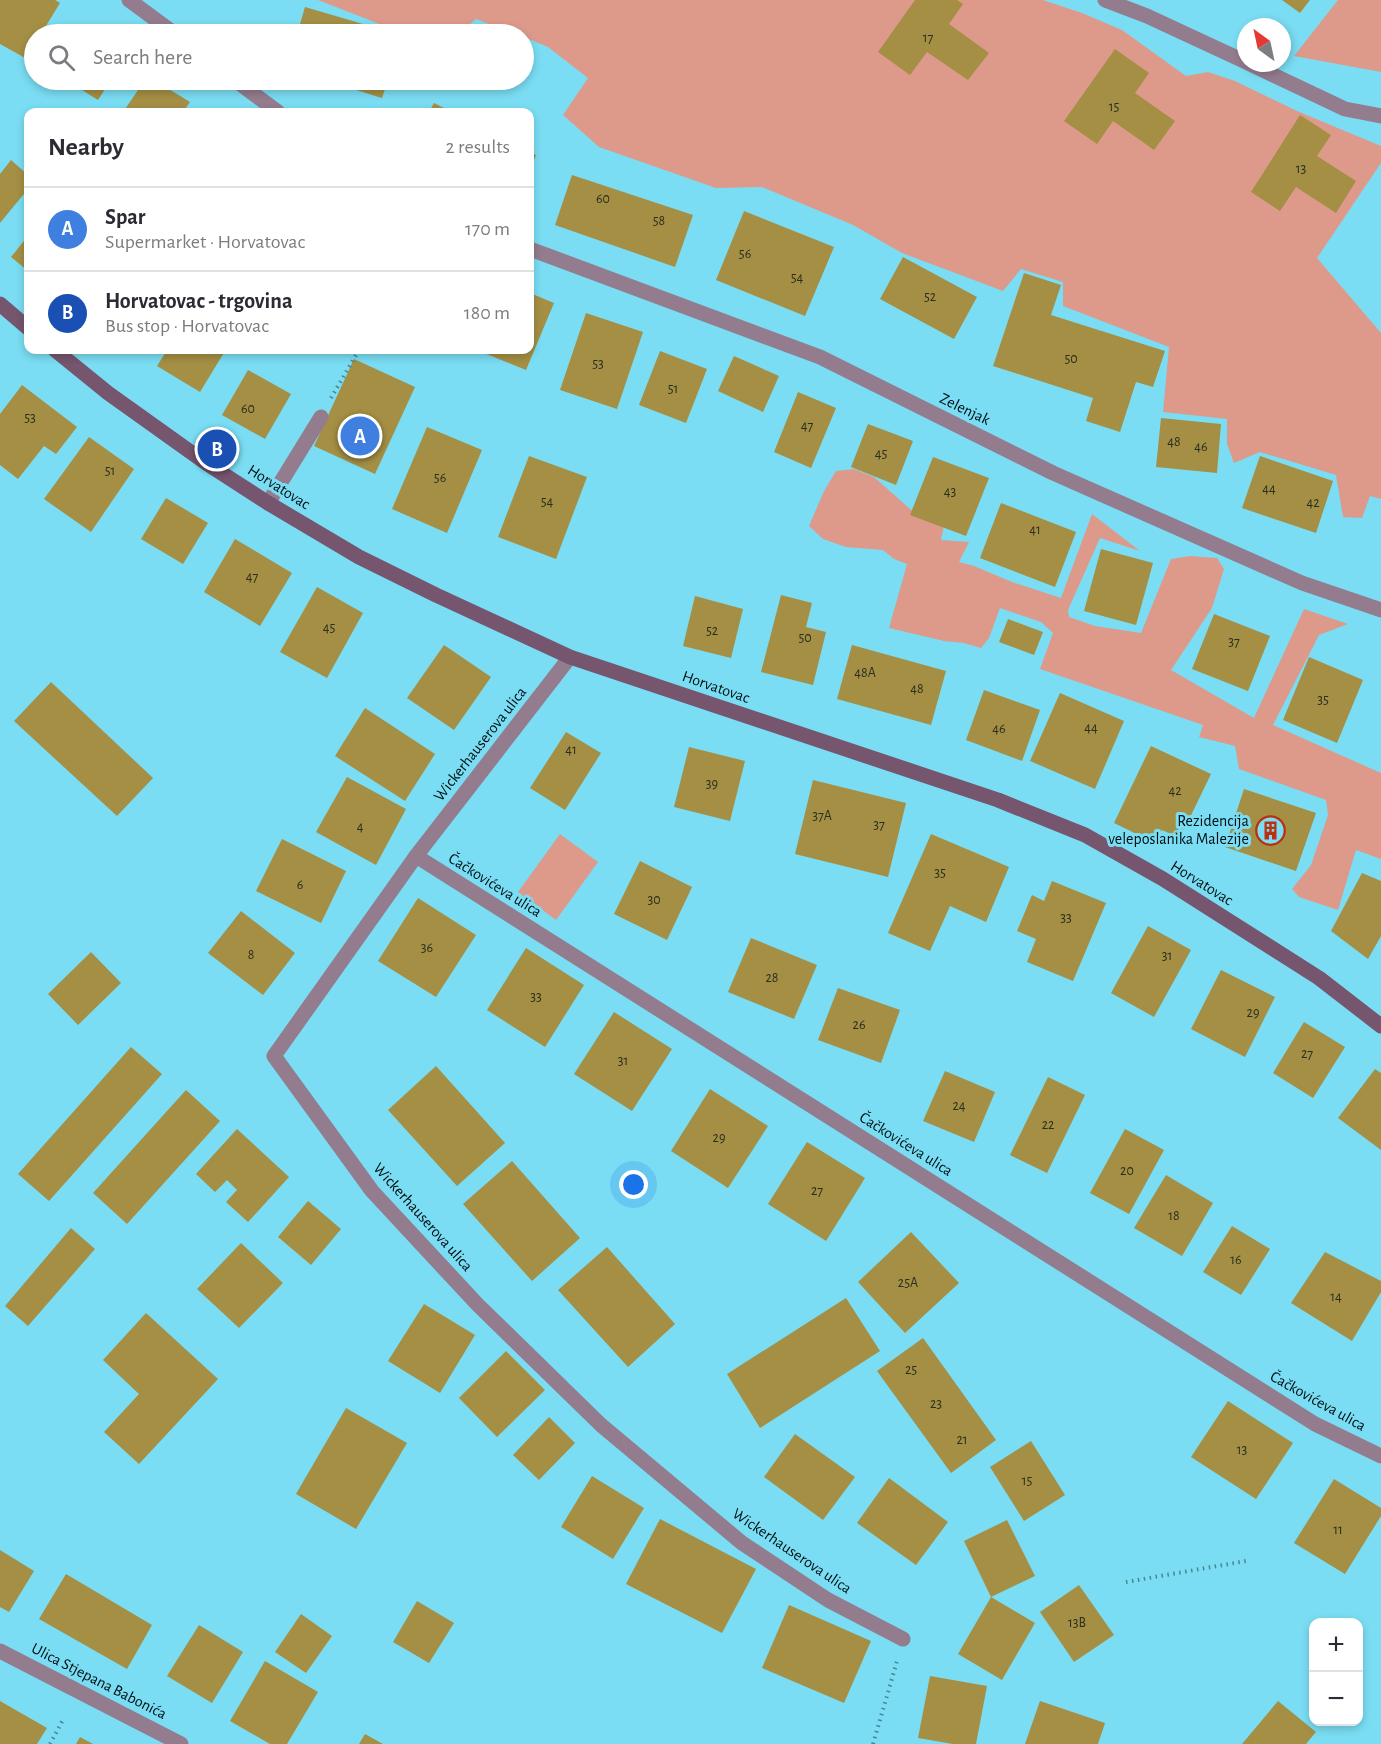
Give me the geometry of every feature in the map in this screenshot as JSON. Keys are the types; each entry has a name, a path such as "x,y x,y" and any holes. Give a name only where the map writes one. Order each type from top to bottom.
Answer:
{"street":[{"path":"129,0 161,24"},
{"path":"1105,0 1147,16 1237,57"},
{"path":"1268,72 1345,109 1381,116"},
{"path":"248,90 273,108"},
{"name":"Zelenjak","path":"534,250 820,357 1053,473 1302,583 1381,610"},
{"path":"0,304 24,325"},
{"name":"Horvatovac","path":"60,354 117,399 206,463 359,556 436,595 570,657 998,800 1084,836 1163,879 1319,978 1381,1026"},
{"path":"268,502 321,417"},
{"name":"Wickerhauserova ulica","path":"570,657 416,856 274,1056 372,1191 477,1304 601,1425 742,1543 828,1600 903,1639"},
{"name":"Čačkovićeva ulica","path":"416,856 1315,1424 1381,1456"},
{"name":"Ulica Stjepana Babonića","path":"0,1651 181,1744"}],"path":[{"path":"321,417 357,354"},
{"path":"1126,1582 1246,1561"},
{"path":"873,1744 903,1639"},
{"path":"50,1744 64,1718"}],"shaded area":[{"path":"318,0 1043,0 1122,30 1186,76 1208,72 1235,81 1297,111 1381,146 1381,163 1317,258 1381,333 1381,499 1370,496 1362,518 1343,517 1336,475 1260,452 1234,463 1227,444 1227,419 1163,412 1169,347 1063,306 1063,282 1021,269 1003,291 902,253 853,225 762,187 716,188 599,147 563,115 588,78 548,47 534,41 534,24 489,24 476,19 470,24 379,24"},
{"path":"1338,0 1381,0 1381,72 1294,56"},
{"path":"854,469 874,477 918,516 944,526 941,540 969,542 959,562 1061,598 1092,514 1140,551 1100,538 1068,610 1069,617 1095,626 1141,633 1171,559 1190,556 1217,558 1224,569 1212,608 1171,670 1254,718 1304,609 1348,624 1319,635 1273,725 1381,773 1381,859 1356,850 1338,910 1299,897 1292,889 1311,865 1328,815 1326,800 1239,769 1235,746 1199,737 1203,725 1040,669 1053,633 1041,622 1000,608 989,638 981,648 889,628 907,564 894,559 883,550 846,547 823,539 809,526 824,491 836,471"},
{"path":"560,834 598,862 556,920 518,892"}],"building":[{"path":"0,0 55,0 60,3 47,24 24,24 24,57 0,44"},
{"path":"915,0 957,0 963,4 949,24 989,53 968,80 927,52 910,75 878,52"},
{"path":"1282,0 1310,0 1300,13"},
{"path":"305,7 363,24 300,24"},
{"path":"1115,49 1149,73 1135,93 1175,121 1154,150 1113,121 1097,144 1064,121"},
{"path":"82,90 104,90 98,100"},
{"path":"138,90 170,90 190,102 186,108 126,108"},
{"path":"356,90 385,90 382,98"},
{"path":"434,103 444,108 431,108"},
{"path":"1300,115 1331,135 1317,156 1356,181 1336,213 1296,187 1280,211 1251,192"},
{"path":"11,160 24,171 24,194 0,223 0,174"},
{"path":"572,175 693,215 675,267 555,225"},
{"path":"744,211 834,247 805,316 716,280"},
{"path":"24,241 24,268 11,257"},
{"path":"903,257 977,297 954,339 880,299"},
{"path":"1024,273 1061,285 1051,315 1165,351 1153,387 1136,382 1120,432 1086,421 1093,398 993,366"},
{"path":"534,295 554,303 534,351"},
{"path":"586,313 643,332 617,409 560,390"},
{"path":"660,351 707,369 686,423 639,405"},
{"path":"164,354 223,354 200,392 157,366"},
{"path":"486,354 533,354 526,370"},
{"path":"734,356 779,376 763,412 718,391"},
{"path":"354,359 415,387 375,474 314,446"},
{"path":"248,370 291,394 265,439 222,415"},
{"path":"22,385 77,427 56,454 44,446 18,479 0,465 0,414"},
{"path":"798,392 836,408 811,468 774,452"},
{"path":"1161,418 1221,424 1217,473 1156,467"},
{"path":"868,424 913,441 896,485 851,467"},
{"path":"427,427 482,450 447,533 392,509"},
{"path":"89,437 134,469 91,532 44,499"},
{"path":"529,456 587,477 556,559 498,537"},
{"path":"1260,456 1333,481 1316,533 1242,508"},
{"path":"933,457 989,478 966,536 910,515"},
{"path":"166,498 208,523 183,564 141,539"},
{"path":"1001,503 1076,532 1055,587 980,558"},
{"path":"235,539 292,573 260,626 204,592"},
{"path":"1101,549 1153,563 1136,625 1084,611"},
{"path":"317,587 363,613 327,678 280,652"},
{"path":"781,595 812,603 806,627 826,632 813,685 761,672"},
{"path":"695,596 743,609 731,658 683,646"},
{"path":"1214,614 1270,636 1248,691 1192,669"},
{"path":"1008,619 1043,632 1034,655 999,642"},
{"path":"444,645 491,677 454,730 407,698"},
{"path":"852,645 946,671 931,725 837,699"},
{"path":"1309,657 1363,680 1337,743 1283,720"},
{"path":"51,682 153,778 117,816 14,721"},
{"path":"984,690 1040,710 1022,761 966,740"},
{"path":"1060,693 1124,721 1095,789 1030,761"},
{"path":"365,708 435,754 405,801 335,756"},
{"path":"566,732 601,753 565,810 530,788"},
{"path":"1151,746 1211,774 1180,838 1162,830 1155,843 1114,823"},
{"path":"689,747 745,761 730,821 674,807"},
{"path":"347,777 406,809 376,865 316,832"},
{"path":"813,780 906,803 888,877 795,854"},
{"name":"Rezidencija veleposlanika Malezije","path":"1244,789 1316,813 1296,871 1225,847"},
{"path":"931,834 1009,867 986,922 950,906 930,951 888,933"},
{"path":"282,839 346,871 321,923 256,891"},
{"path":"640,861 692,887 667,940 614,914"},
{"path":"1362,873 1381,881 1381,936 1368,959 1331,931"},
{"path":"1052,881 1106,903 1073,981 1027,962 1036,939 1017,931 1032,895 1044,901"},
{"path":"418,898 476,935 436,997 378,961"},
{"path":"241,911 295,953 263,995 208,953"},
{"path":"1148,926 1191,950 1154,1017 1111,993"},
{"path":"751,938 817,965 794,1019 728,992"},
{"path":"526,948 584,985 545,1047 487,1010"},
{"path":"91,952 121,983 78,1025 48,994"},
{"path":"1221,970 1275,997 1245,1057 1191,1029"},
{"path":"838,988 900,1010 881,1063 818,1040"},
{"path":"614,1012 672,1049 632,1111 574,1074"},
{"path":"1304,1022 1345,1047 1313,1098 1273,1073"},
{"path":"131,1047 162,1074 49,1201 18,1174"},
{"path":"436,1066 505,1143 457,1186 388,1110"},
{"path":"1375,1069 1381,1073 1381,1150 1338,1118"},
{"path":"945,1071 995,1092 974,1142 923,1121"},
{"path":"1048,1077 1085,1095 1047,1173 1010,1155"},
{"path":"710,1089 768,1126 728,1188 671,1151"},
{"path":"186,1090 220,1121 127,1224 93,1193"},
{"path":"237,1129 289,1177 248,1222 226,1202 237,1190 227,1180 215,1192 196,1174"},
{"path":"1125,1129 1164,1150 1129,1214 1090,1193"},
{"path":"807,1142 865,1178 826,1241 768,1204"},
{"path":"512,1161 580,1238 532,1281 463,1204"},
{"path":"1166,1175 1213,1203 1182,1256 1134,1228"},
{"path":"308,1201 341,1229 311,1265 278,1237"},
{"path":"1232,1226 1270,1249 1241,1295 1203,1272"},
{"path":"71,1228 95,1249 28,1326 5,1306"},
{"path":"911,1232 959,1283 905,1333 858,1282"},
{"path":"241,1243 283,1283 239,1328 197,1289"},
{"path":"607,1247 675,1324 628,1367 558,1290"},
{"path":"1325,1252 1381,1281 1381,1292 1352,1341 1291,1303"},
{"path":"846,1298 880,1351 760,1428 727,1374"},
{"path":"424,1304 475,1335 440,1393 388,1361"},
{"path":"146,1313 218,1379 139,1464 104,1432 139,1394 103,1360"},
{"path":"923,1338 996,1440 951,1473 877,1371"},
{"path":"506,1351 545,1390 497,1437 459,1398"},
{"path":"1228,1401 1293,1443 1256,1499 1191,1457"},
{"path":"346,1408 407,1443 356,1529 296,1494"},
{"path":"549,1417 575,1443 539,1480 513,1455"},
{"path":"795,1434 855,1477 823,1520 764,1477"},
{"path":"1031,1441 1065,1495 1024,1521 990,1467"},
{"path":"592,1476 644,1508 613,1559 561,1527"},
{"path":"889,1478 948,1522 916,1565 857,1523"},
{"path":"1334,1479 1381,1508 1381,1516 1345,1574 1294,1543"},
{"path":"660,1519 756,1569 722,1633 626,1584"},
{"path":"1007,1520 1035,1576 991,1597 964,1541"},
{"path":"0,1550 34,1571 9,1612 0,1607"},
{"path":"66,1574 152,1625 127,1669 39,1619"},
{"path":"1079,1585 1114,1635 1074,1662 1040,1612"},
{"path":"991,1597 1035,1623 1002,1680 958,1654"},
{"path":"417,1601 454,1623 429,1663 393,1642"},
{"path":"789,1605 871,1641 844,1703 762,1668"},
{"path":"301,1614 332,1636 306,1673 275,1652"},
{"path":"199,1625 243,1652 212,1703 167,1676"},
{"path":"265,1661 318,1692 287,1744 270,1744 230,1721"},
{"path":"930,1676 987,1686 976,1744 953,1744 918,1738"},
{"path":"0,1701 47,1728 37,1744 0,1744"},
{"path":"1040,1701 1105,1723 1098,1744 1025,1744"},
{"path":"1278,1701 1316,1732 1306,1744 1242,1744"},
{"path":"365,1734 383,1744 359,1744"},
{"path":"80,1737 93,1744 76,1744"}],"place":[{"name":"Spar","path":"360,436"},
{"name":"Horvatovac - trgovina","path":"217,449"},
{"name":"Rezidencija veleposlanika Malezije","path":"1270,830"}]}
